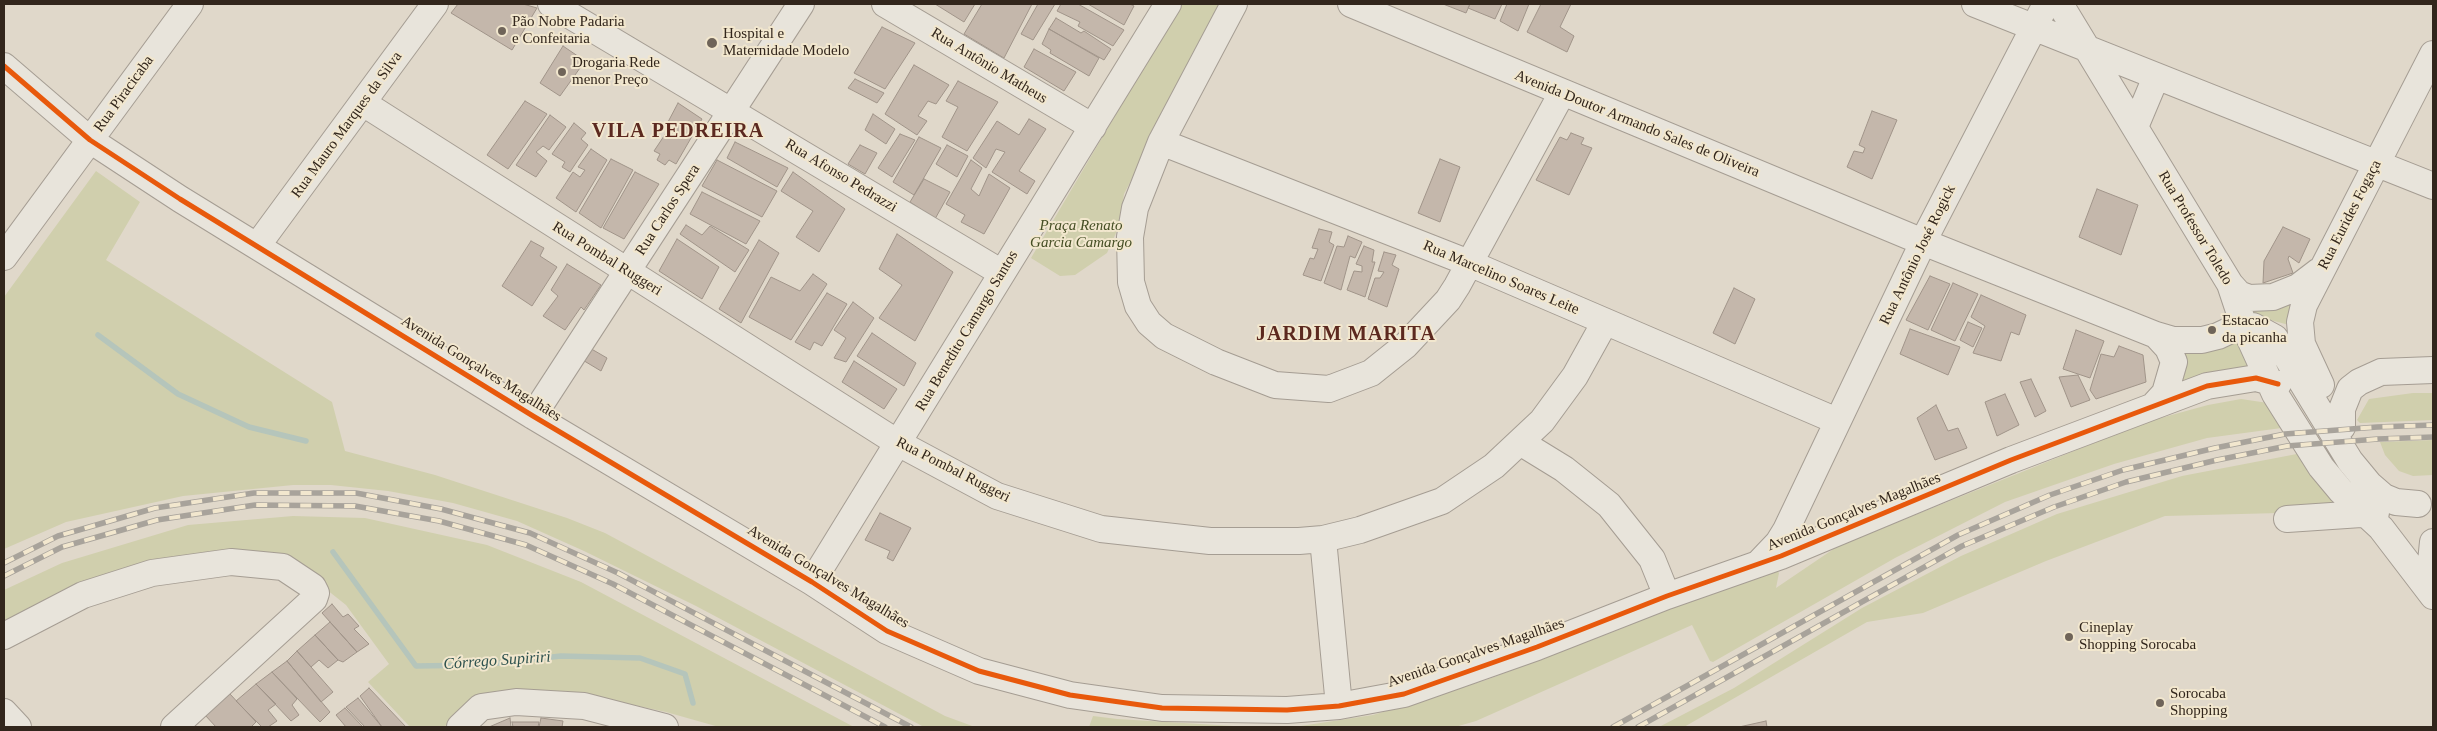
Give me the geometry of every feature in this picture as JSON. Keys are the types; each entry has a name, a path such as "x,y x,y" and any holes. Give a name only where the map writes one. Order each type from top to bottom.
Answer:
{"street":[{"name":"Rua Piracicaba","path":"4,257 190,4"},
{"name":"Rua Mauro Marques da Silva","path":"257,246 436,4"},
{"name":"Rua Afonso Pedrazzi","path":"551,4 1002,273"},
{"name":"Rua Carlos Spera","path":"533,416 801,4"},
{"name":"Rua Antônio Matheus","path":"885,4 1093,126"},
{"name":"Rua Benedito Camargo Santos","path":"812,582 1168,4"},
{"path":"1234,4 1161,142 1135,208 1130,236 1131,282 1138,306 1150,323 1164,336 1216,362 1275,385 1329,389 1372,374 1406,345 1448,300 1562,93"},
{"name":"Avenida Doutor Armando Sales de Oliveira","path":"1351,4 1388,11 1562,93 2156,335 2173,340 2202,340 2244,326"},
{"path":"1975,4 2433,186"},
{"name":"Rua Antônio José Rogick","path":"1758,564 1778,543 1796,509 1924,242 2046,4"},
{"name":"Rua Professor Toledo","path":"2060,4 2230,284 2244,326 2271,382 2321,467 2336,485 2372,518 2432,595"},
{"name":"Rua Eurides Fogaça","path":"2342,427 2302,344 2300,322 2304,305 2433,54"},
{"name":"Avenida Gonçalves Magalhães","path":"4,66 90,140 180,199 533,416 812,582 887,631 979,670 1070,695 1162,708 1287,710 1339,706 1404,694 1537,647 1667,596 1758,564 2011,460 2154,405 2207,386 2240,380 2263,386 2271,382"},
{"path":"2135,127 2156,77"},
{"name":"Rua Pombal Ruggeri","path":"363,103 898,443 997,496 1101,529 1210,541 1299,541 1323,539 1360,530 1442,501 1494,466 1542,422 1575,376 1605,322"},
{"name":"Rua Marcelino Soares Leite","path":"1161,142 1469,263 1838,422"},
{"path":"2230,284 2239,294 2249,298 2273,297 2298,287 2322,269"},
{"path":"2244,326 2253,326 2275,338 2350,461 2368,484 2384,497 2396,502 2426,502"},
{"path":"2154,405 2165,393 2174,362 2168,348 2156,335"},
{"path":"2426,502 2400,499 2380,487 2363,464 2342,427 2342,408 2350,389 2359,382 2381,372 2433,370"},
{"path":"2271,382 2296,401 2372,518"},
{"path":"1520,442 1564,469 1610,505 1652,559 1667,596"},
{"path":"2326,516 2336,510 2340,502 2340,492 2336,485"},
{"path":"2287,519 2326,516 2372,518 2426,502"},
{"path":"1796,509 1804,546"},
{"path":"1323,539 1339,706"},
{"path":"2432,595 2431,562 2433,542"},
{"path":"4,636 82,595 152,573 231,562 283,567 313,588 316,593 314,599 174,727"},
{"path":"460,727 481,707 516,702 584,706 665,727"},
{"path":"4,712 18,727"}],"green space":[{"name":"Praça Renato Garcia Camargo","path":"1181,4 1222,4 1124,194 1120,224 1107,253 1075,275 1060,276 1031,258"},
{"path":"96,171 140,202 106,260 332,402 345,451 435,475 567,518 605,533 945,716 975,727 924,727 696,606 584,551 517,521 453,503 388,491 331,485 293,485 183,496 66,522 4,549 4,297"},
{"path":"2295,298 2289,325 2259,317 2252,312 2257,302"},
{"path":"2240,337 2256,366 2177,386 2176,346"},
{"path":"2413,393 2433,393 2433,420 2360,423 2357,420 2369,399"},
{"path":"2241,399 2268,403 2289,427 2207,438 2114,464 2005,502 1895,558 1713,662 1710,661 1692,625 1476,721 1455,727 1294,727 1373,715 1486,680 1618,630 1768,567 1776,569 1779,573 1776,588 1838,546 2146,422 2208,405"},
{"path":"2433,440 2433,475 2413,476 2399,471 2385,455 2380,442"},
{"path":"2302,453 2334,499 2328,508 2279,513 2165,516 2046,561 1923,613 1867,622 1684,727 1659,727 1734,688 1862,608 1961,556 2057,514 2182,476"},
{"path":"293,516 365,518 487,545 581,582 854,727 719,727 666,712 582,694 451,721 444,727 410,727 368,682 389,664 346,605 288,559 243,553 4,625 4,590 62,563 188,525"},
{"path":"1093,716 1117,719 1250,727 1089,727"}],"building":[{"name":"Pão Nobre Padaria e Confeitaria","path":"458,4 523,4 537,8 512,50 451,13"},
{"path":"935,4 975,4 964,22"},
{"path":"982,4 1032,4 1004,58 964,34"},
{"path":"1038,4 1055,4 1033,40 1021,34"},
{"path":"1061,4 1078,4 1124,30 1113,46 1078,26 1080,22 1057,11"},
{"path":"1088,4 1130,4 1134,6 1124,25"},
{"path":"1443,4 1470,4 1466,13"},
{"path":"1470,4 1502,4 1495,19 1468,8"},
{"path":"1507,4 1529,4 1518,31 1500,21"},
{"path":"1541,4 1571,4 1560,27 1574,36 1567,52 1527,32"},
{"path":"1056,18 1081,33 1084,31 1111,49 1104,60 1049,29"},
{"path":"882,27 915,43 885,89 854,73"},
{"path":"1049,29 1099,58 1089,76 1050,53 1051,50 1042,44"},
{"name":"Drogaria Rede menor Preço","path":"563,46 585,61 560,96 540,83"},
{"path":"1034,49 1076,72 1064,91 1024,67"},
{"path":"914,65 949,85 936,104 928,101 918,116 927,121 917,135 885,114"},
{"path":"855,79 884,93 877,103 848,88"},
{"path":"958,81 998,102 967,151 942,137 958,107 946,101"},
{"path":"525,101 547,114 508,169 487,155"},
{"path":"678,103 702,119 676,164 669,160 665,165 657,160 660,154 654,151 672,124 668,122"},
{"path":"1872,111 1897,120 1872,179 1847,167 1854,151 1863,153 1865,148 1859,145"},
{"path":"873,114 895,129 886,144 865,130"},
{"path":"550,115 566,127 549,150 543,146 536,152 547,161 536,177 516,165"},
{"path":"1029,119 1046,129 1019,171 1035,181 1027,194 992,172 1005,152 996,149 986,168 973,158 997,121 1019,135"},
{"path":"574,123 586,133 581,139 588,145 570,172 562,167 565,162 552,154"},
{"path":"1571,133 1584,138 1581,144 1592,148 1569,195 1536,180 1560,137 1567,140"},
{"path":"900,134 915,140 892,177 878,168"},
{"path":"919,137 941,148 914,195 893,182"},
{"path":"735,142 788,168 777,187 727,158"},
{"path":"860,145 877,153 865,174 848,164"},
{"path":"947,145 968,156 957,177 936,164"},
{"path":"591,149 607,160 576,212 556,198 573,172 580,177 585,170 578,167"},
{"path":"611,159 633,170 601,228 579,213"},
{"path":"1440,159 1460,167 1440,222 1418,213"},
{"path":"717,160 777,191 762,217 702,186"},
{"path":"971,160 982,168 971,189 979,196 989,174 1010,188 984,234 961,222 965,215 946,204"},
{"path":"635,172 659,184 624,239 603,228"},
{"path":"793,172 845,209 819,252 796,237 813,211 781,191"},
{"path":"924,179 950,192 935,219 910,202"},
{"path":"2097,189 2138,205 2121,255 2079,237"},
{"path":"702,192 760,221 746,244 690,214"},
{"path":"686,225 702,235 710,226 749,250 735,272 680,234"},
{"path":"2283,227 2310,239 2299,263 2289,256 2288,259 2293,273 2263,283 2264,261"},
{"path":"1319,229 1332,232 1329,242 1334,245 1321,281 1303,275 1310,258 1314,259 1318,249 1312,248"},
{"path":"897,234 953,272 915,341 879,318 902,285 879,269"},
{"path":"1348,236 1362,242 1355,258 1350,256 1341,290 1324,283 1337,246 1344,247"},
{"path":"677,239 719,267 702,299 659,271"},
{"path":"759,240 779,253 741,323 719,309"},
{"path":"531,241 544,248 540,256 557,267 532,306 502,286"},
{"path":"1364,246 1374,250 1372,262 1375,262 1365,297 1347,290 1354,271 1362,272 1362,266 1356,264"},
{"path":"1384,252 1396,255 1392,265 1399,269 1387,307 1368,299 1375,278 1380,278 1384,272 1378,271"},
{"path":"567,264 601,285 584,310 581,307 565,330 543,316 558,296 551,290"},
{"path":"813,274 827,284 791,340 749,317 771,277 800,291"},
{"path":"1930,276 1950,284 1928,330 1906,320"},
{"path":"1953,283 1978,294 1955,341 1931,330"},
{"path":"1734,288 1755,299 1735,344 1713,333"},
{"path":"827,293 847,304 822,346 814,342 810,350 795,342"},
{"path":"1981,295 2026,315 2019,335 2011,332 2001,361 1973,353 1985,326 1971,317"},
{"path":"853,302 874,318 846,362 834,358 846,338 834,330"},
{"path":"1968,322 1982,328 1973,347 1960,340"},
{"path":"1910,329 1960,347 1948,375 1900,354"},
{"path":"2076,330 2104,341 2090,378 2063,369"},
{"path":"872,333 916,363 904,386 857,356"},
{"path":"2119,346 2143,355 2146,382 2096,399 2090,390 2101,354 2114,357"},
{"path":"588,347 607,358 601,371 581,359"},
{"path":"854,361 897,389 884,409 842,382"},
{"path":"2078,375 2090,400 2071,407 2059,377"},
{"path":"2031,379 2046,411 2035,417 2020,382"},
{"path":"2005,394 2019,425 1997,436 1985,402"},
{"path":"1936,405 1948,431 1958,428 1967,448 1935,460 1917,418"},
{"path":"880,513 911,528 893,561 887,558 890,551 865,540"},
{"path":"332,604 343,617 348,614 359,626 354,629 369,644 357,652 322,613"},
{"path":"330,622 357,652 343,662 338,660 315,635"},
{"path":"315,635 338,660 328,668 319,660 311,667 297,651"},
{"path":"297,651 333,692 321,702 287,661"},
{"path":"287,661 330,712 320,722 272,672"},
{"path":"272,672 297,699 292,705 299,715 291,721 256,684"},
{"path":"256,684 276,704 268,710 277,721 268,727 262,727 236,701"},
{"path":"369,688 406,727 382,727 360,696"},
{"path":"230,694 256,722 251,727 216,727 205,715"},
{"path":"358,698 382,727 365,727 346,707"},
{"path":"345,708 363,727 346,727 336,715"},
{"path":"510,718 511,727 489,727"},
{"path":"541,718 563,721 562,727 539,727"},
{"path":"1766,721 1767,727 1739,727"},
{"path":"512,722 539,722 538,727 513,727"}],"waterway":[{"name":"Córrego Supiriri","path":"98,335 178,394 249,427 306,441"},
{"name":"Córrego Supiriri","path":"333,552 416,666 481,665 561,656 640,658 685,674 693,703"}],"railway":[{"path":"1613,727 1958,535 2050,495 2123,470 2215,448 2285,434 2433,425"},
{"path":"1638,727 1962,546 2054,507 2126,482 2217,460 2287,446 2433,437"},
{"path":"4,563 58,536 155,508 254,493 356,493 441,509 530,533 618,573 911,727"},
{"path":"4,576 62,547 157,520 255,505 355,506 439,521 526,545 613,584 885,727"}],"cycle path":[{"path":"4,66 90,140 180,199 533,416 812,582 887,631 979,671 1070,695 1162,708 1287,710 1339,706 1404,694 1537,647 1667,596 1781,556 2011,460 2207,386 2256,378 2278,384"}],"place":[{"name":"Pão Nobre Padaria e Confeitaria","path":"502,31"},
{"name":"Hospital e Maternidade Modelo","path":"712,43"},
{"name":"Drogaria Rede menor Preço","path":"562,72"},
{"name":"Estacao da picanha","path":"2212,330"},
{"name":"Cineplay Shopping Sorocaba","path":"2069,637"},
{"name":"Sorocaba Shopping","path":"2160,703"}],"district":[{"name":"VILA PEDREIRA","path":"678,132"},
{"name":"JARDIM MARITA","path":"1346,335"}]}
